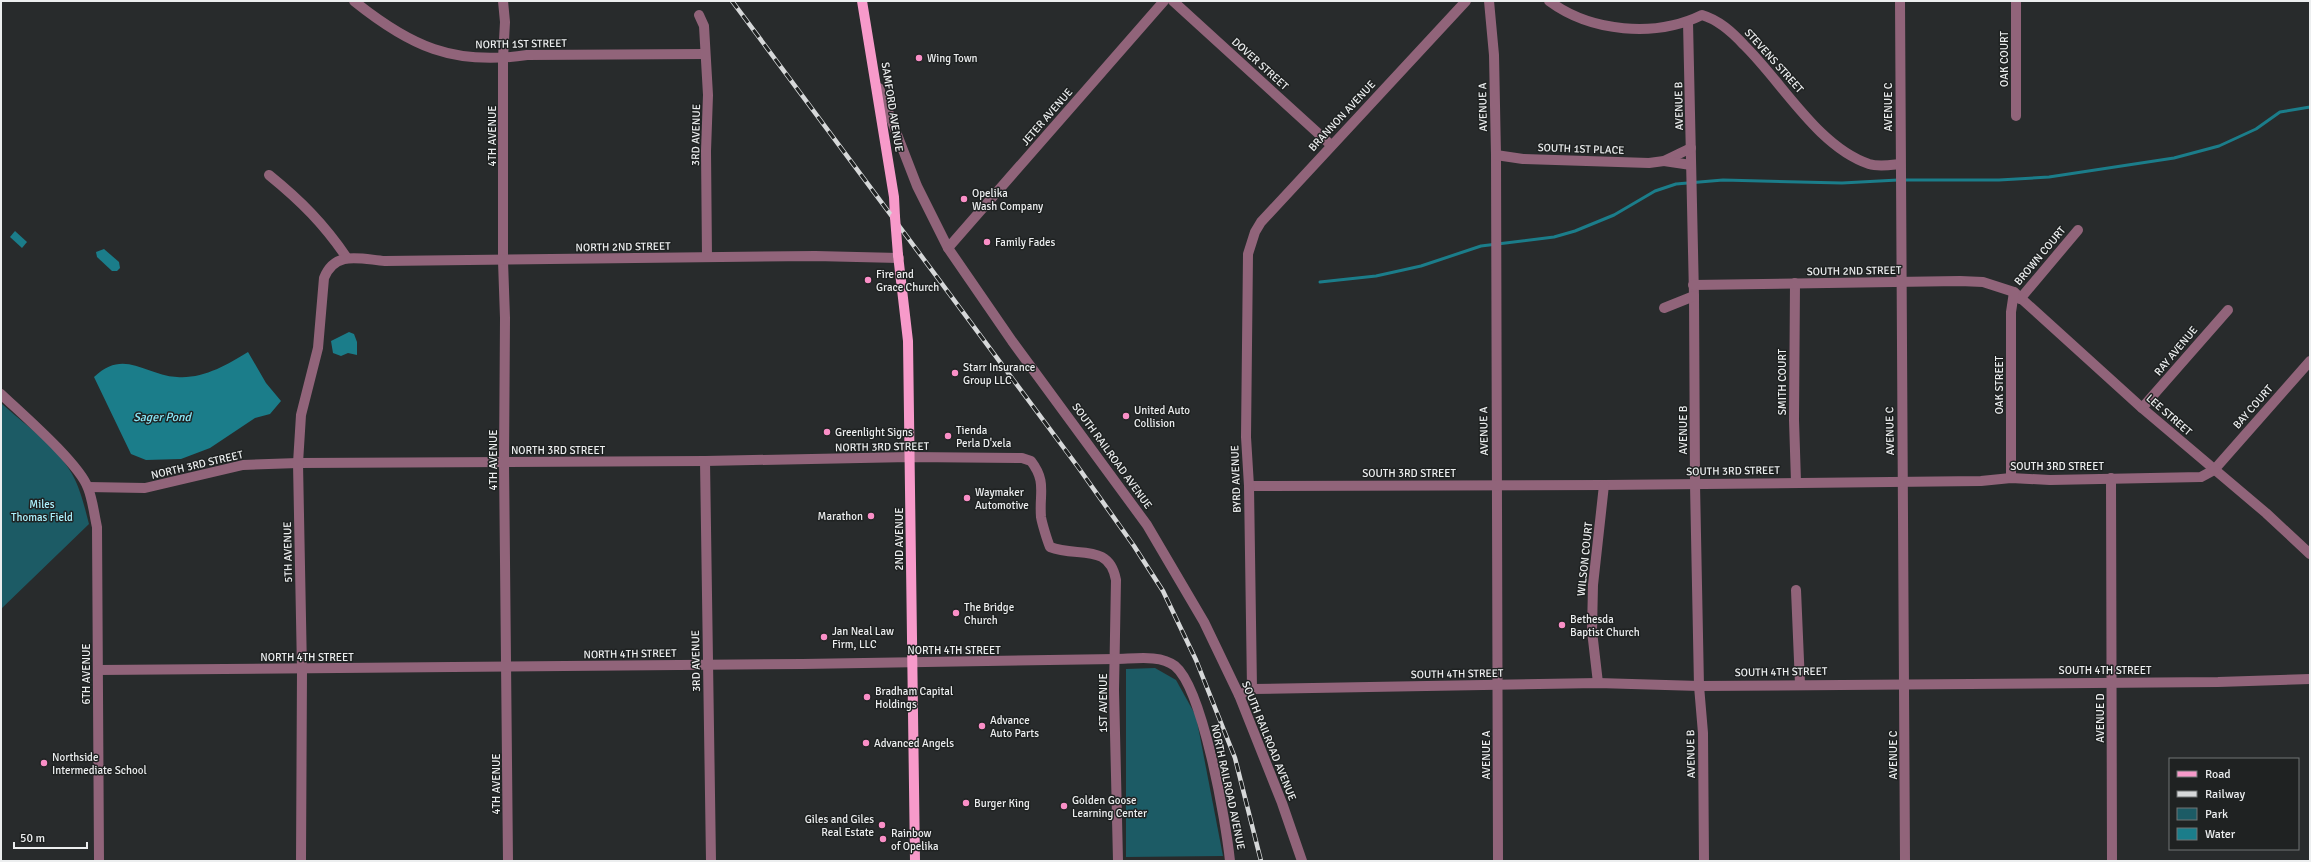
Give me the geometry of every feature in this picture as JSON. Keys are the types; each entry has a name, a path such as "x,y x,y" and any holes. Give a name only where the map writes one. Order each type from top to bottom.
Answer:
{"main road":[{"name":"SAMFORD AVENUE","path":"862,1 894,197 895,217"},
{"name":"2ND AVENUE","path":"895,217 908,342 915,861"}],"street":[{"name":"NORTH 1ST STREET","path":"354,1 384,25 414,42 435,50 470,57 502,58 527,55 705,54"},
{"name":"4TH AVENUE","path":"503,1 505,22 502,58 508,861"},
{"name":"JETER AVENUE","path":"948,248 1164,1"},
{"name":"DOVER STREET","path":"1173,1 1331,145"},
{"name":"BRANNON AVENUE","path":"1248,254 1255,232 1261,222 1466,1"},
{"name":"AVENUE A","path":"1490,1 1494,55 1496,155 1499,686 1498,861"},
{"name":"STEVENS STREET","path":"1549,1 1562,10 1582,20 1604,25 1660,28 1688,22 1702,15 1713,18 1732,32 1765,65 1831,143 1850,155 1870,164 1900,164"},
{"name":"AVENUE C","path":"1900,1 1905,861"},
{"name":"OAK COURT","path":"2016,1 2016,116"},
{"name":"3RD AVENUE","path":"698,15 704,26 708,95 706,151 707,257"},
{"name":"AVENUE B","path":"1688,22 1694,296 1695,484 1699,686 1703,733 1704,861"},
{"name":"SOUTH RAILROAD AVENUE","path":"876,80 916,186 948,248 1012,341 1147,525 1204,622 1239,695 1282,803 1302,861"},
{"name":"SOUTH 1ST PLACE","path":"1664,161 1691,148"},
{"name":"SOUTH 1ST PLACE","path":"1496,155 1523,159 1637,163 1664,161 1691,165"},
{"path":"269,175 305,205 328,230 347,258"},
{"name":"BROWN COURT","path":"2017,295 2078,230"},
{"name":"BYRD AVENUE","path":"1248,254 1246,437 1249,486 1252,689"},
{"name":"NORTH 2ND STREET","path":"347,258 384,261 503,261 707,257 898,256"},
{"name":"5TH AVENUE","path":"301,861 302,670 298,463 301,415 318,348 324,278 328,268 335,261 347,258"},
{"name":"SOUTH 2ND STREET","path":"1693,285 1983,282 2017,295"},
{"name":"SMITH COURT","path":"1795,283 1794,420 1796,482"},
{"name":"LEE STREET","path":"2017,295 2142,408 2266,513 2310,554"},
{"name":"OAK STREET","path":"2012,478 2011,312 2017,295"},
{"path":"1664,308 1694,296"},
{"name":"RAY AVENUE","path":"2142,408 2228,310"},
{"name":"BAY COURT","path":"2214,470 2310,361"},
{"path":"1,394 69,460 88,487"},
{"name":"NORTH 3RD STREET","path":"88,487 146,488 243,465 298,463 1022,458 1032,460 1040,472 1043,494 1041,518 1050,547 1062,552 1096,554"},
{"name":"3RD AVENUE","path":"705,461 711,861"},
{"name":"SOUTH 3RD STREET","path":"1249,486 1604,485 1981,481 2012,478 2201,477 2214,470"},
{"name":"AVENUE D","path":"2111,478 2112,861"},
{"name":"WILSON COURT","path":"1598,683 1592,631 1593,586 1604,485"},
{"name":"6TH AVENUE","path":"88,487 97,527 99,861"},
{"name":"1ST AVENUE","path":"1096,554 1107,559 1114,568 1116,580 1115,659 1118,861"},
{"path":"1796,590 1800,684"},
{"name":"NORTH 4TH STREET","path":"98,670 302,670 1115,659 1163,661"},
{"name":"NORTH RAILROAD AVENUE","path":"1163,661 1174,666 1182,674 1203,726 1214,770 1230,861"},
{"name":"SOUTH 4TH STREET","path":"1252,689 1499,686 1598,683 1699,686 1904,683 2218,682 2310,679"},
{"path":"1239,695 1252,689"}],"green space":[{"name":"Miles Thomas Field","path":"1,403 46,442 69,469 76,482 89,524 1,609"},
{"path":"1155,668 1176,680 1196,716 1223,856 1126,857 1126,669"}],"water":[{"path":"15,231 27,242 22,248 10,237"},
{"path":"104,249 119,262 120,268 117,271 112,271 97,257 96,252"},
{"path":"349,332 354,334 357,342 357,355 348,353 341,356 333,353 331,341"},
{"name":"Sager Pond","path":"248,352 266,383 281,401 270,414 255,418 210,448 181,459 146,460 131,454 94,377 115,364 135,365 165,375 177,377 196,376 232,362"}],"waterway":[{"path":"1320,282 1376,276 1421,266 1481,246 1554,237 1575,231 1614,215 1655,191 1676,184 1723,180 1842,183 1898,180 1999,180 2049,177 2174,158 2219,146 2256,129 2280,112 2310,107"}],"railway":[{"path":"732,1 1078,467 1134,546 1163,591 1196,660 1235,758 1261,861"}],"place":[{"name":"Wing Town","path":"919,58"},
{"name":"Opelika Wash Company","path":"964,199"},
{"name":"Family Fades","path":"987,242"},
{"name":"Fire and Grace Church","path":"868,280"},
{"name":"Starr Insurance Group LLC","path":"955,373"},
{"name":"United Auto Collision","path":"1126,416"},
{"name":"Greenlight Signs","path":"827,432"},
{"name":"Tienda Perla D'xela","path":"948,436"},
{"name":"Waymaker Automotive","path":"967,498"},
{"name":"Marathon","path":"871,516"},
{"name":"The Bridge Church","path":"956,613"},
{"name":"Bethesda Baptist Church","path":"1562,625"},
{"name":"Jan Neal Law Firm, LLC","path":"824,637"},
{"name":"Bradham Capital Holdings","path":"867,697"},
{"name":"Advance Auto Parts","path":"982,726"},
{"name":"Advanced Angels","path":"866,743"},
{"name":"Northside Intermediate School","path":"44,763"},
{"name":"Burger King","path":"966,803"},
{"name":"Golden Goose Learning Center","path":"1064,806"},
{"name":"Giles and Giles Real Estate","path":"882,825"},
{"name":"Rainbow of Opelika","path":"883,839"}]}
